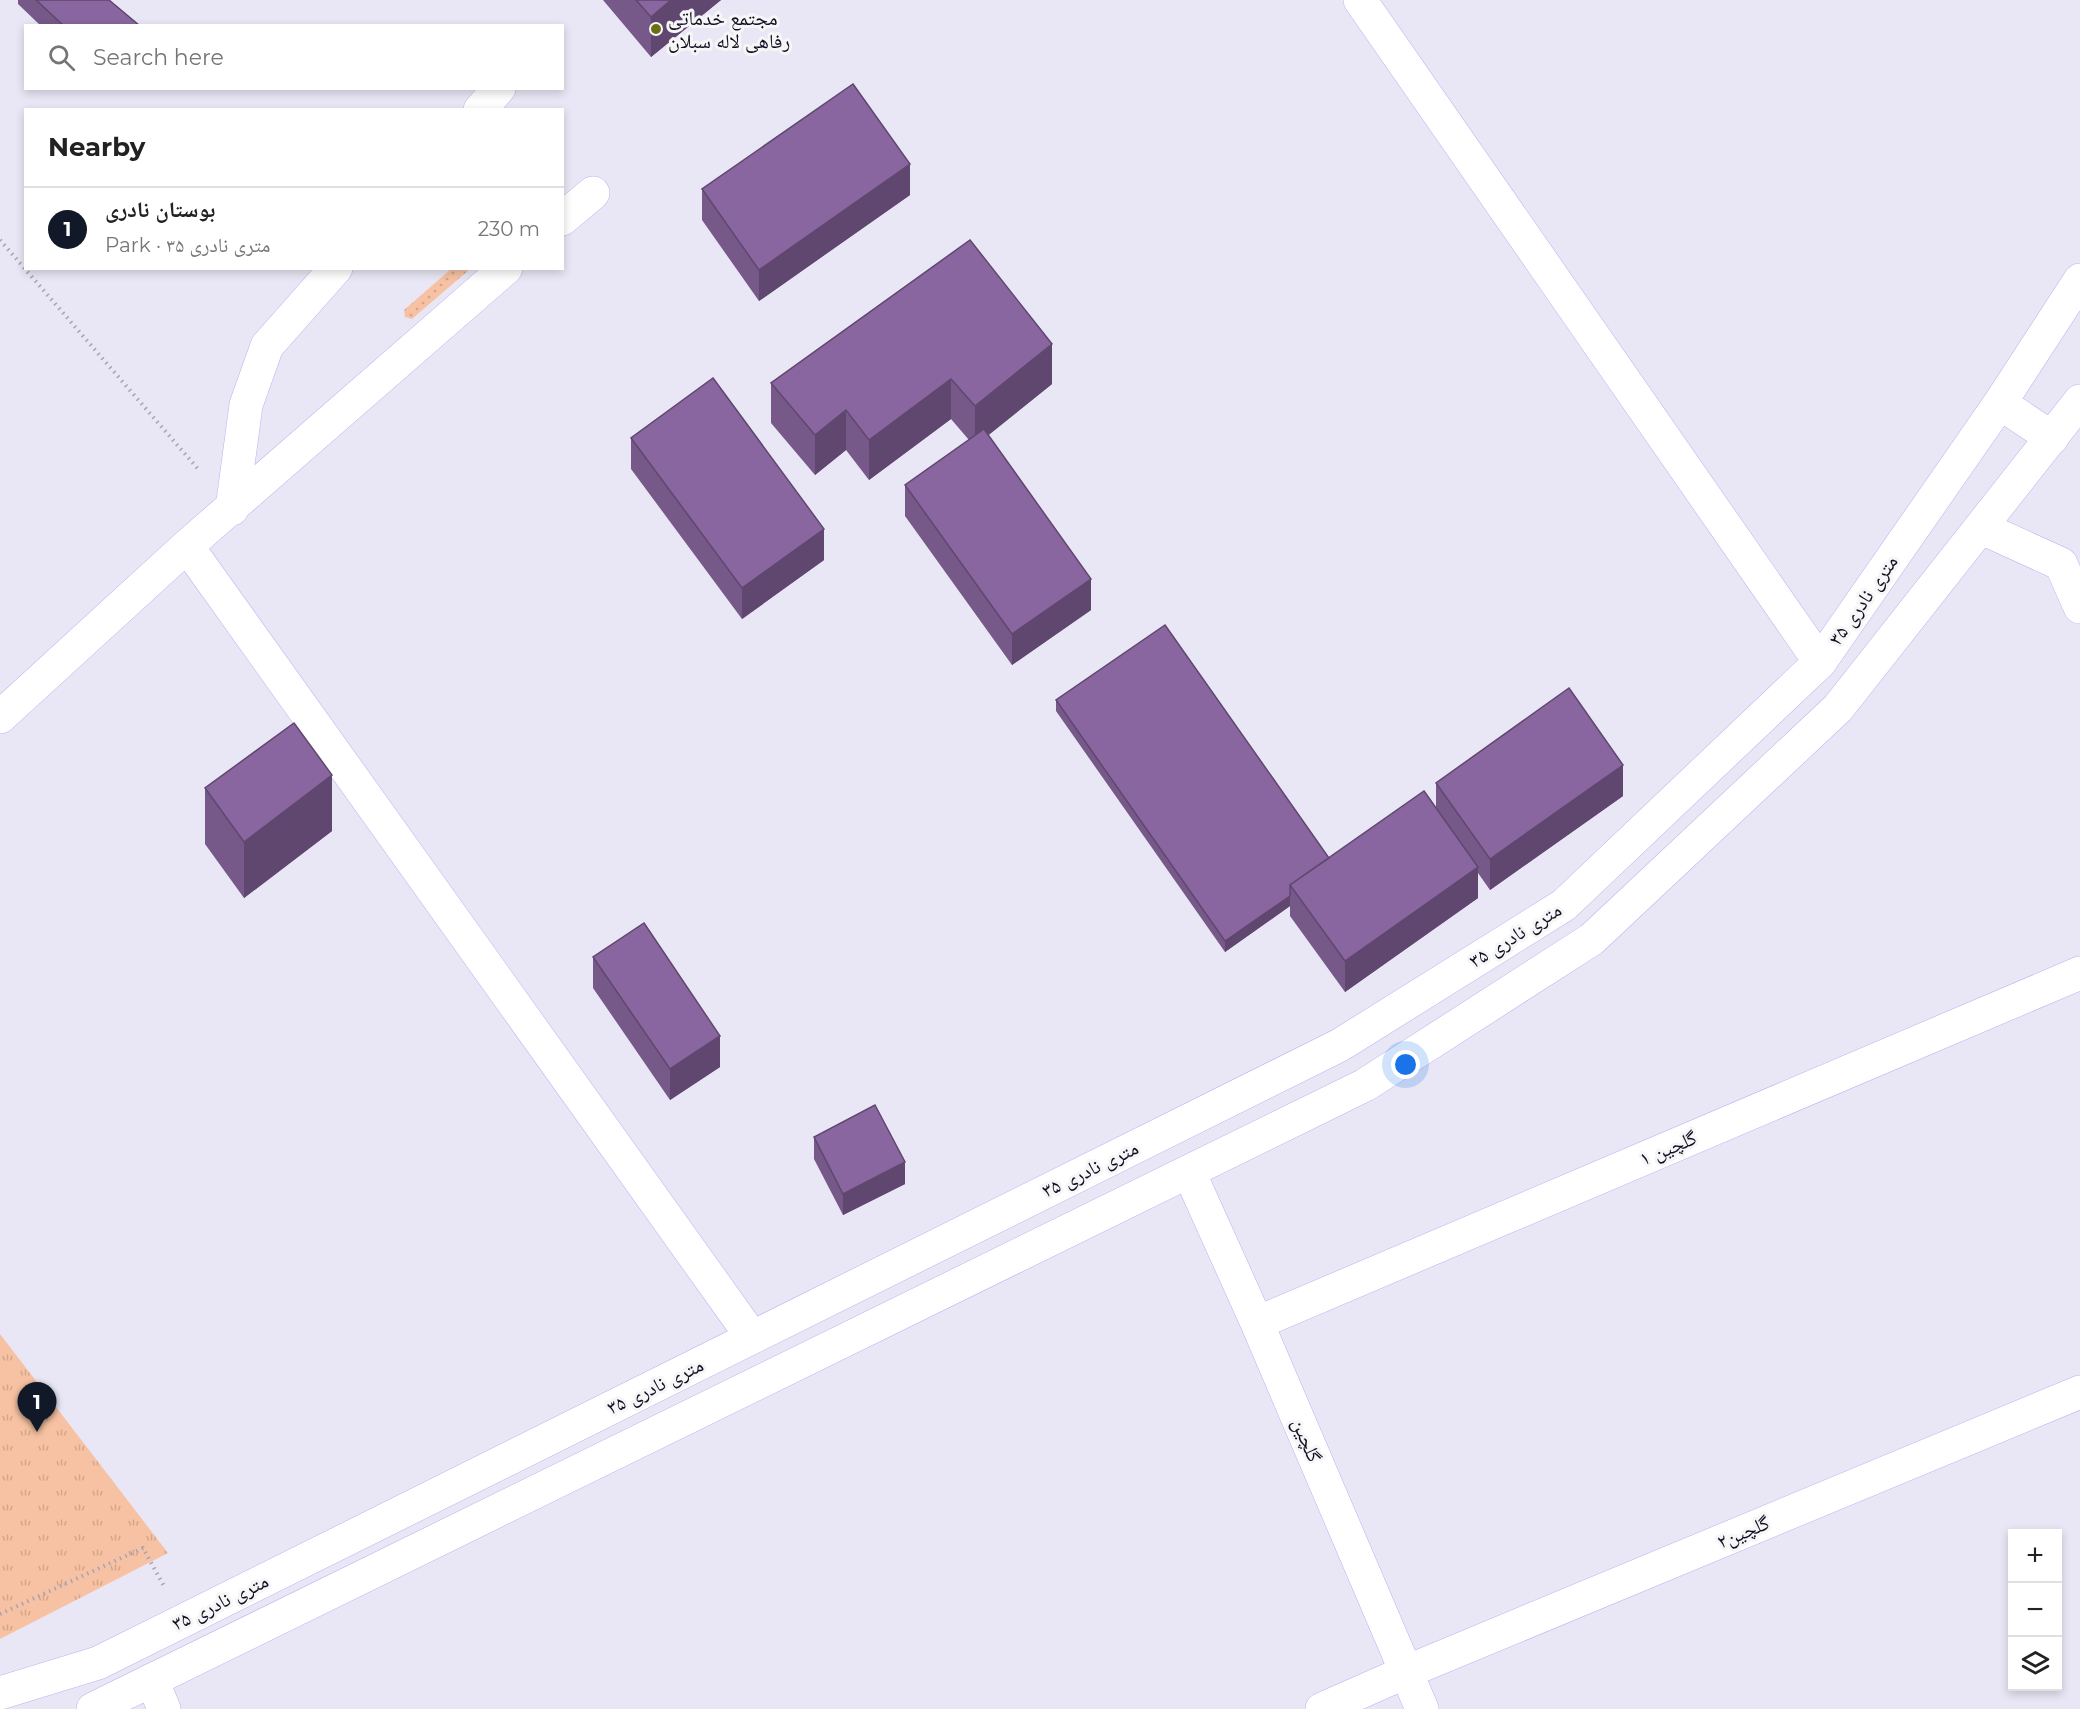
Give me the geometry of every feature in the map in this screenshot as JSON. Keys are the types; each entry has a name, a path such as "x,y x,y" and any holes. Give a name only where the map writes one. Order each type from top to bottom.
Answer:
{"street":[{"path":"1360,0 1820,662"},
{"path":"482,108 497,90"},
{"path":"564,217 593,193"},
{"path":"232,509 246,405 267,346 334,270"},
{"path":"0,717 187,546 504,270"},
{"name":"۳۵ متری نادری","path":"0,1693 98,1663 1340,1045 1564,905 1820,662 2000,403 2080,279"},
{"name":"۳۵ متری نادری","path":"93,1709 158,1695 1365,1085 1592,939 1839,708 2080,401"},
{"path":"2000,403 2052,438"},
{"path":"1982,528 2070,561 2080,607"},
{"path":"187,546 753,1337"},
{"name":"گلچین ۱","path":"1257,1323 2080,973"},
{"name":"گلچین","path":"1189,1172 1257,1323 1422,1709"},
{"name":"گلچین۲","path":"1322,1709 2080,1392"}],"path":[{"path":"0,240 24,268"},
{"path":"26,270 232,509"},
{"path":"0,1614 143,1548 183,1621"},
{"path":"0,1607 7,1610"}],"green space":[{"path":"450,270 469,270 412,319 405,317 404,310"},
{"path":"0,1334 168,1553 0,1639"}],"building":[{"path":"36,0 109,0 138,24 62,24"},
{"path":"636,0 671,0 651,17"},
{"path":"853,84 910,164 759,270 702,189"},
{"path":"970,240 1052,344 975,406 951,379 869,440 846,410 815,435 771,383"},
{"path":"713,378 824,529 742,588 631,438"},
{"path":"984,429 1091,579 1012,634 905,485"},
{"path":"1165,625 1329,858 1290,885 1290,896 1225,941 1056,700"},
{"path":"1569,688 1623,765 1490,859 1436,783"},
{"path":"294,723 332,775 244,842 205,788"},
{"path":"1424,791 1478,867 1345,961 1290,885"},
{"path":"644,923 720,1036 670,1069 593,957"},
{"path":"875,1105 905,1162 843,1194 814,1137"}],"place":[{"name":"مجتمع خدماتی رفاهی لاله سبلان","path":"656,29"},
{"name":"بوستان نادری","path":"37,1432"}]}
